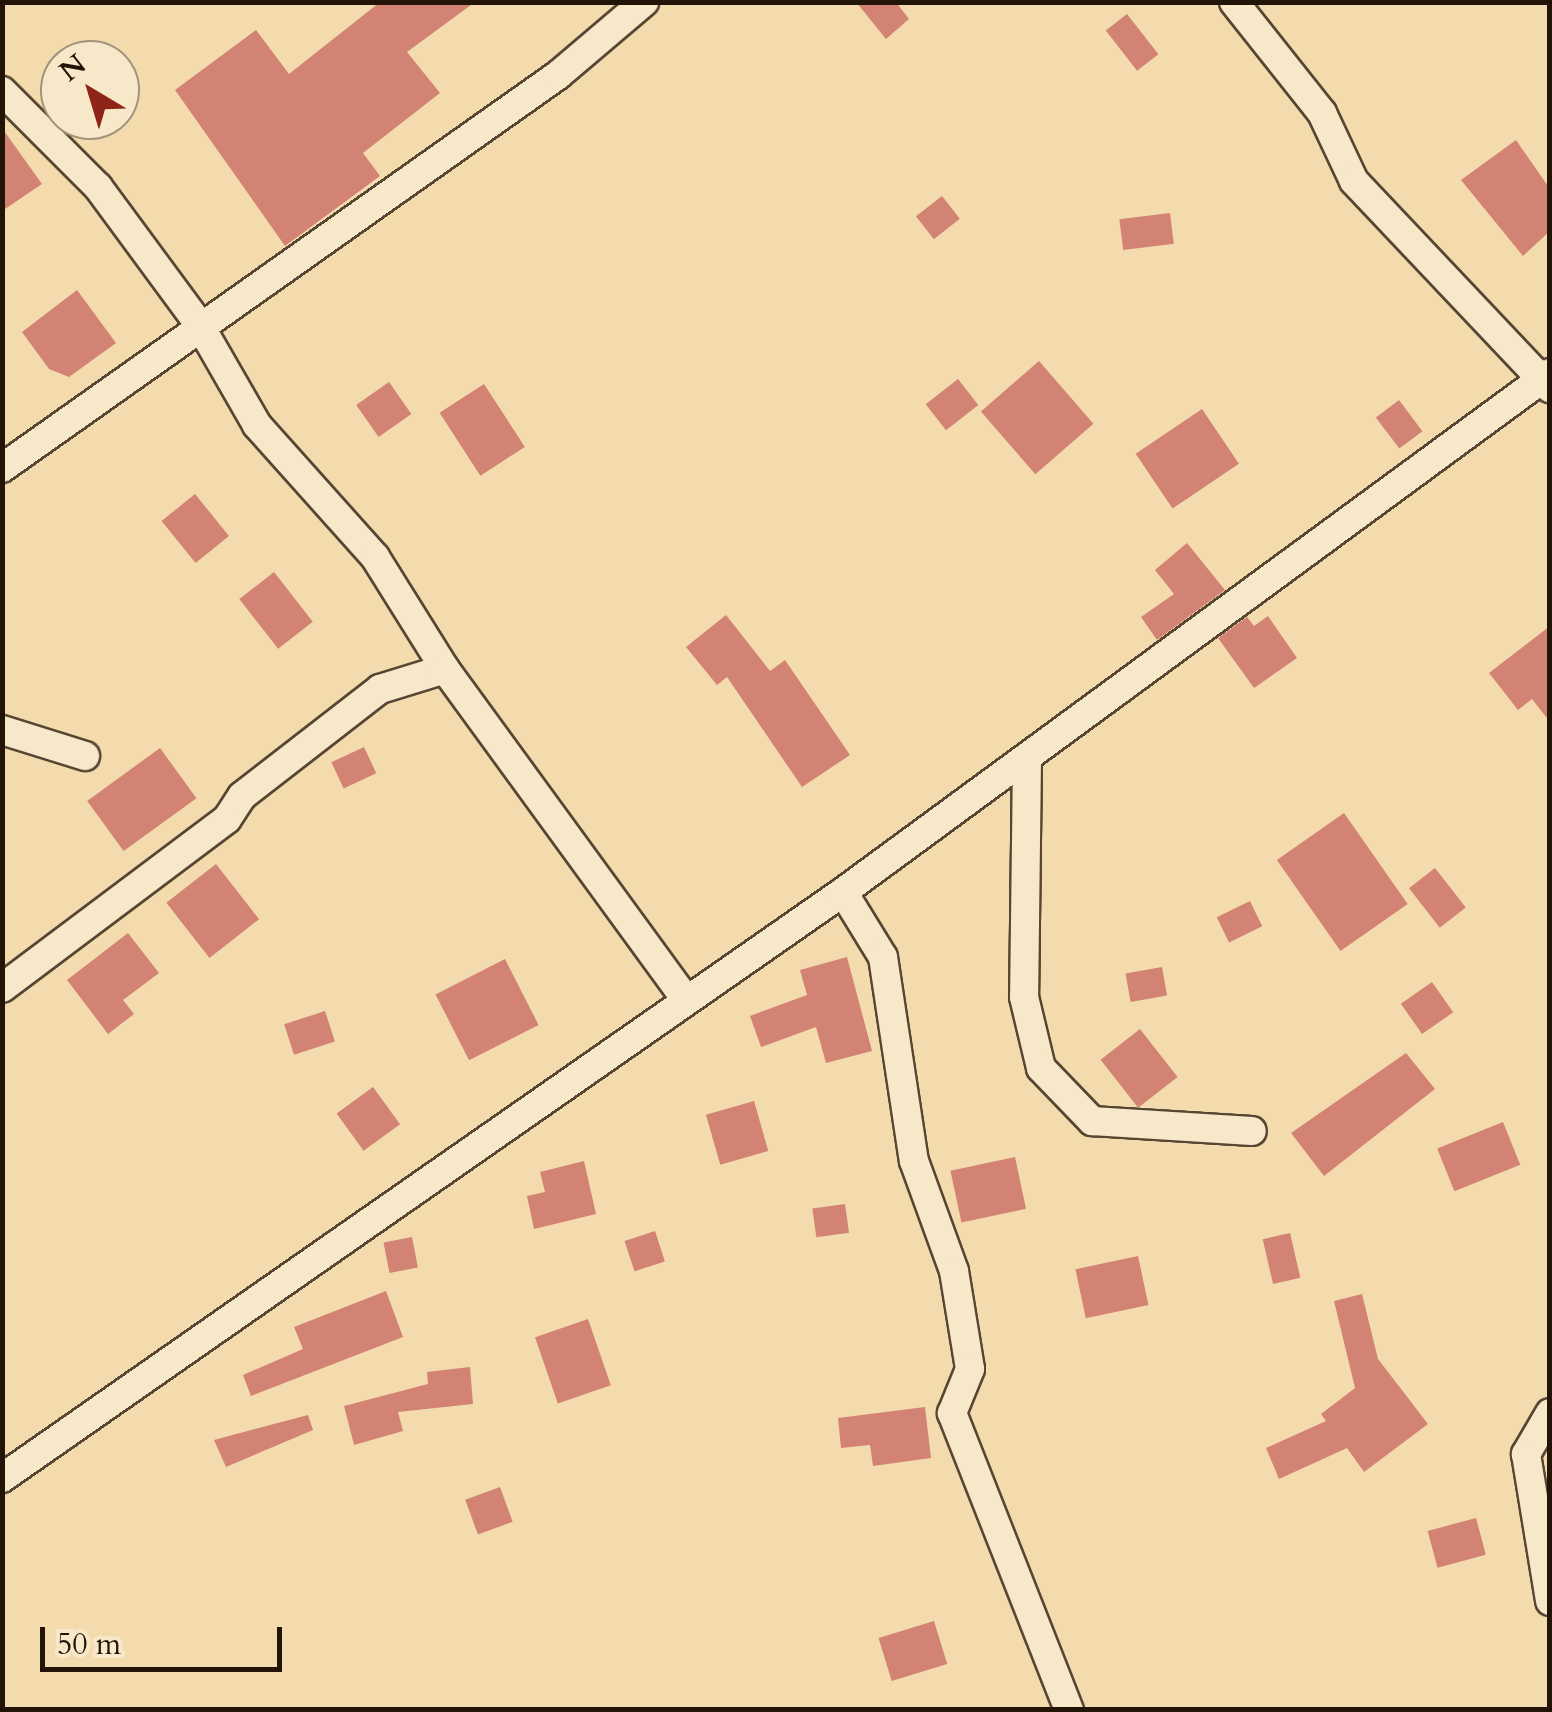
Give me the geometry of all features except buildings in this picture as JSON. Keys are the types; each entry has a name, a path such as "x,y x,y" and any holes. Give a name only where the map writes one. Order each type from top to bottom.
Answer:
{"street":[{"path":"2,468 199,324 558,75 644,2"},
{"path":"2,1478 685,998 843,892 1546,381 1354,181 1322,113 1234,2"},
{"path":"2,90 98,186 199,324 257,426 375,557 445,669 685,998"},
{"path":"2,988 227,819 242,796 380,689 445,669"},
{"path":"2,730 86,756"},
{"path":"1027,760 1024,997 1041,1068 1092,1121 1252,1131"},
{"path":"843,892 883,957 914,1161 954,1271 970,1369 952,1413 1069,1710"},
{"path":"1550,1413 1526,1454 1550,1602"}]}
